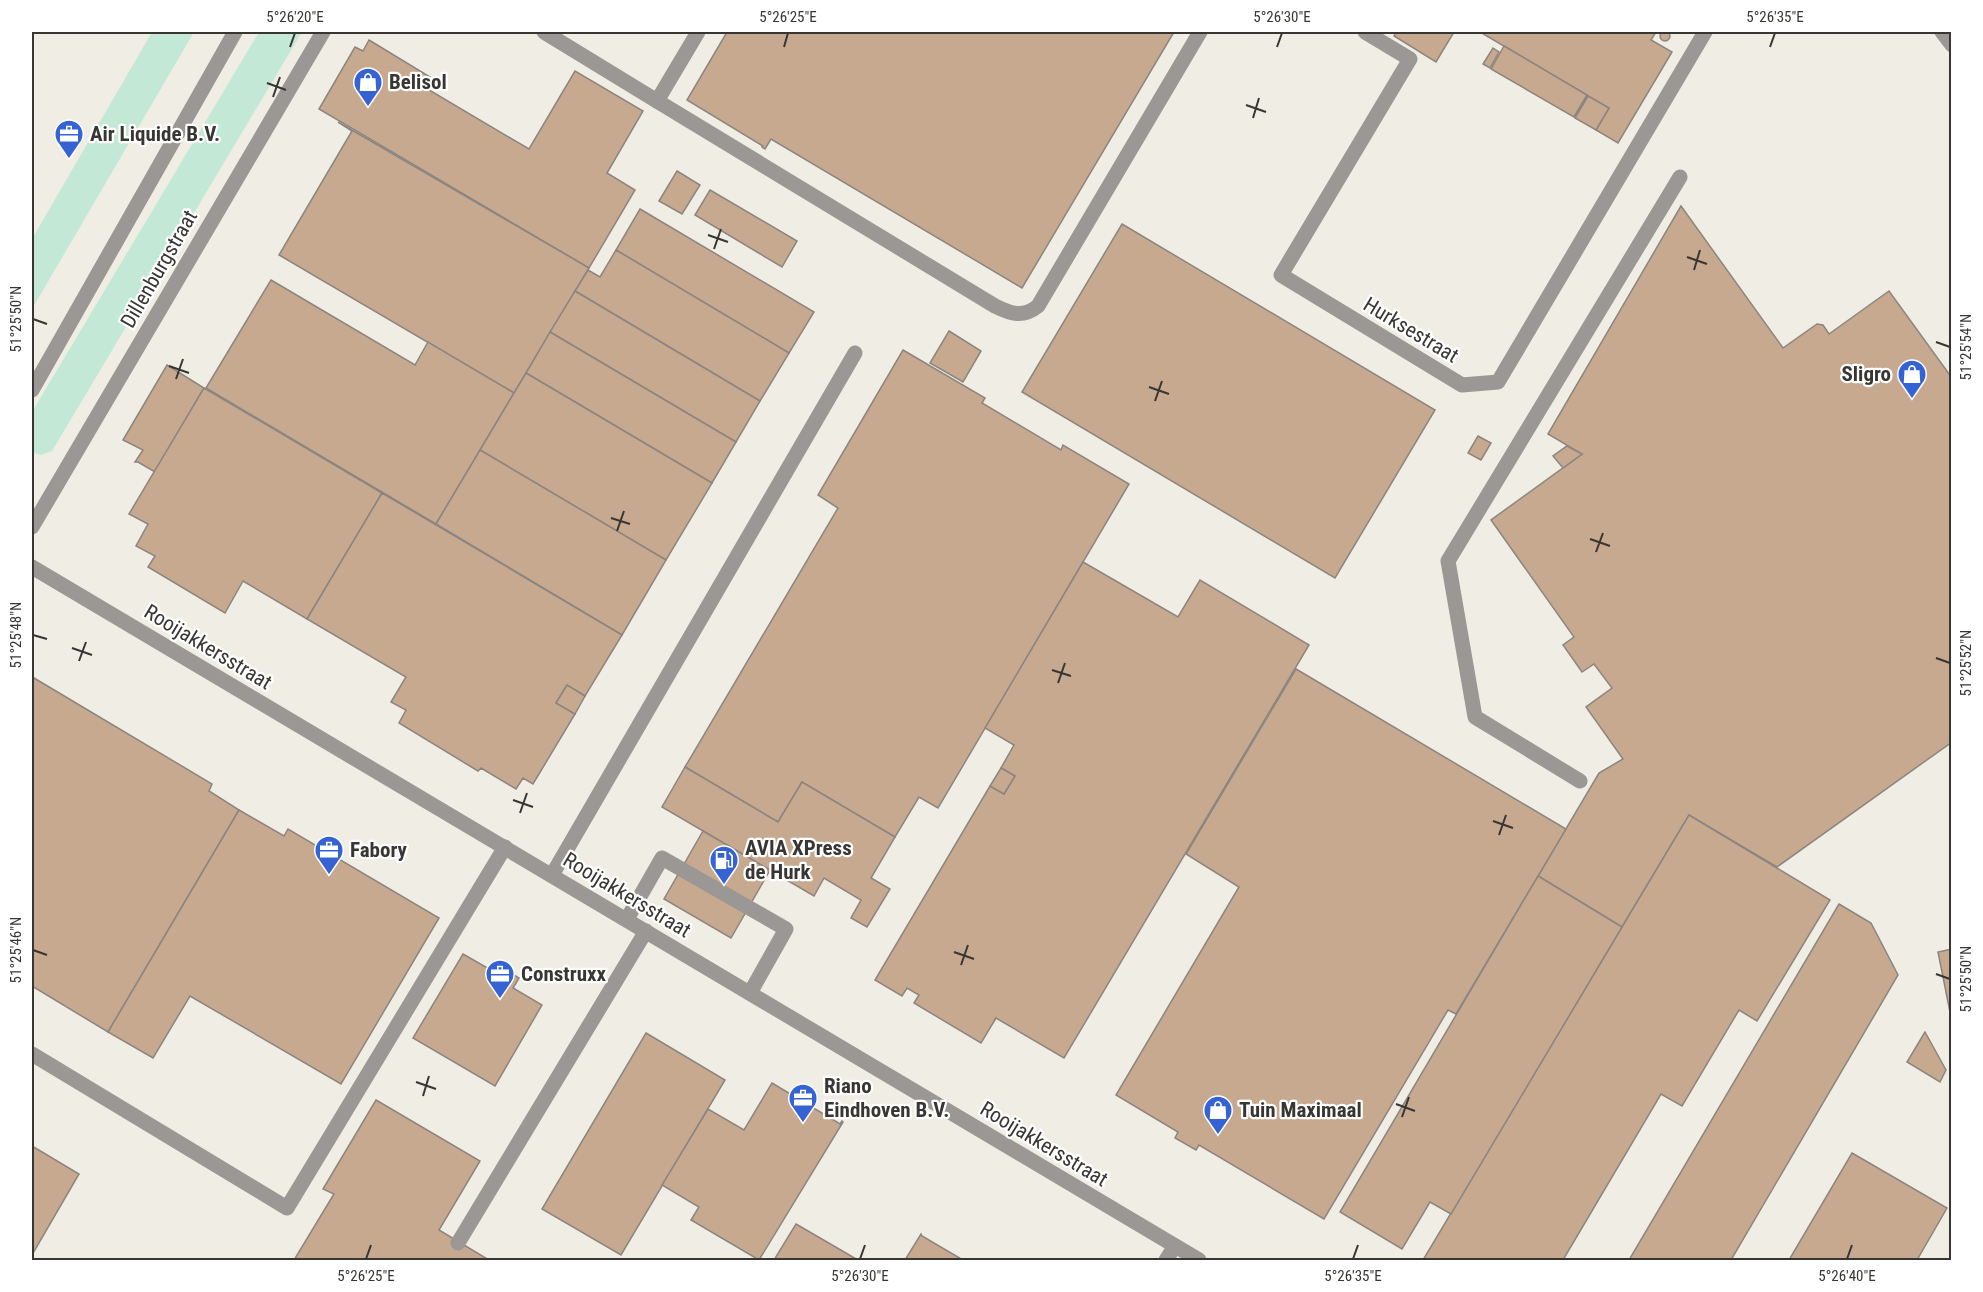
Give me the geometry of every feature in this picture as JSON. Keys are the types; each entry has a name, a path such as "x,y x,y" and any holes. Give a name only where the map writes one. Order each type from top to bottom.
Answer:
{"street":[{"path":"32,390 235,32"},
{"name":"Dillenburgstraat","path":"32,527 323,32"},
{"path":"544,32 995,306 1008,313 1024,314 1038,306 1200,32"},
{"path":"657,101 698,32"},
{"name":"Hurksestraat","path":"1365,32 1410,58 1281,275 1462,386 1498,382 1705,32"},
{"path":"1942,32 1952,45"},
{"path":"1581,781 1474,717 1448,561 1680,177"},
{"path":"552,875 855,353"},
{"name":"Rooijakkersstraat","path":"32,567 1199,1260"},
{"path":"32,1054 288,1208 505,847"},
{"path":"627,919 662,858 786,929 750,993"},
{"path":"458,1243 646,931"},
{"path":"1166,1260 1174,1246"}],"green space":[{"path":"152,32 194,32 32,309 32,239"},
{"path":"259,32 302,32 52,451 41,455 32,452 32,412"}],"building":[{"path":"1665,31 1669,32 1669,40 1665,41 1661,40 1660,36 1661,32"},
{"path":"727,32 1174,32 1022,288 771,139 765,149 687,100"},
{"path":"1396,32 1454,32 1436,62 1394,36"},
{"path":"1480,32 1656,32 1651,40 1672,52 1618,143 1596,130 1609,108 1588,96 1574,117 1587,95"},
{"path":"369,40 430,77 424,87 529,149 575,71 643,111 607,173 635,190 589,268 319,109 355,47 363,51"},
{"path":"1504,46 1587,95 1574,117 1491,69"},
{"path":"1493,48 1499,52 1490,68 1483,64"},
{"path":"1588,96 1609,108 1596,130 1575,118"},
{"path":"338,122 589,268 514,393 279,255 352,131"},
{"path":"677,171 700,185 682,214 659,201"},
{"path":"710,190 797,241 782,267 695,215"},
{"path":"1681,206 1783,348 1817,324 1823,325 1829,334 1889,291 1952,378 1952,742 1777,867 1689,815 1622,927 1538,876 1599,773 1623,759 1586,707 1612,688 1594,664 1582,672 1563,645 1574,637 1491,520 1582,454 1548,434"},
{"path":"640,209 814,312 789,353 616,250"},
{"path":"1122,224 1435,410 1335,578 1022,392"},
{"path":"616,250 789,353 760,401 575,291 588,270 600,277"},
{"path":"271,280 415,365 428,342 514,393 436,524 206,388"},
{"path":"575,291 760,401 736,442 550,332"},
{"path":"949,331 981,351 963,382 930,363"},
{"path":"550,332 736,442 712,483 526,373"},
{"path":"903,350 985,398 982,403 1061,450 1063,445 1129,484 938,808 919,797 895,837 802,782 778,822 685,767 838,508 818,495"},
{"path":"167,365 204,388 155,472 135,462 143,450 123,440"},
{"path":"526,373 712,483 666,560 480,450"},
{"path":"204,388 382,493 307,619 243,581 225,613 148,567 155,556 136,546 148,524 129,514"},
{"path":"1478,436 1491,443 1481,460 1468,453"},
{"path":"1567,446 1582,454 1563,468 1553,456"},
{"path":"480,450 666,560 622,635 436,524"},
{"path":"382,493 622,635 585,696 567,685 556,703 575,714 533,784 523,778 516,789 481,768 478,771 399,723 406,710 391,702 406,677 307,619"},
{"path":"1083,562 1178,617 1200,580 1309,645 1064,1058 996,1018 981,1043 914,1003 919,995 907,988 902,996 875,980 990,786 1004,794 1015,776 1001,768 1014,745 985,728"},
{"path":"1296,669 1566,829 1456,1014 1448,1010 1324,1219 1199,1145 1196,1150 1175,1138 1178,1132 1116,1095 1239,887 1186,854"},
{"path":"34,678 212,784 209,791 239,810 108,1032 32,986 32,681"},
{"path":"567,685 585,696 575,714 556,703"},
{"path":"685,767 778,822 802,782 895,837 871,878 890,889 867,927 851,918 861,900 824,878 814,896 662,807"},
{"path":"1001,768 1015,776 1004,794 990,786"},
{"path":"239,810 284,836 288,829 439,918 341,1084 190,996 153,1058 108,1032"},
{"path":"1689,815 1830,900 1757,1021 1739,1010 1682,1106 1661,1094 1563,1260 1423,1260"},
{"path":"703,831 770,870 731,938 664,899"},
{"path":"1538,876 1622,927 1451,1214 1430,1202 1402,1249 1340,1212"},
{"path":"1839,904 1871,923 1898,975 1731,1260 1629,1260"},
{"path":"1952,949 1952,1022 1938,952"},
{"path":"463,954 503,977 507,971 519,978 513,988 542,1005 495,1086 413,1038"},
{"path":"1925,1032 1946,1070 1940,1082 1907,1062"},
{"path":"646,1033 725,1080 621,1255 542,1209"},
{"path":"772,1083 840,1124 843,1122 759,1260 691,1220 699,1207 662,1185 708,1109 744,1130"},
{"path":"376,1100 480,1161 439,1230 489,1260 294,1260 334,1194 323,1189"},
{"path":"32,1146 79,1174 32,1255"},
{"path":"1852,1153 1947,1208 1917,1260 1789,1260"},
{"path":"796,1224 858,1260 774,1260"},
{"path":"921,1234 922,1236 963,1260 905,1260"}],"place":[{"name":"Belisol","path":"368,108"},
{"name":"Air Liquide B.V.","path":"69,160"},
{"name":"Sligro","path":"1912,400"},
{"name":"Fabory","path":"329,876"},
{"name":"AVIA XPress de Hurk","path":"724,886"},
{"name":"Construxx","path":"500,1000"},
{"name":"Riano Eindhoven B.V.","path":"803,1124"},
{"name":"Tuin Maximaal","path":"1218,1136"}]}
